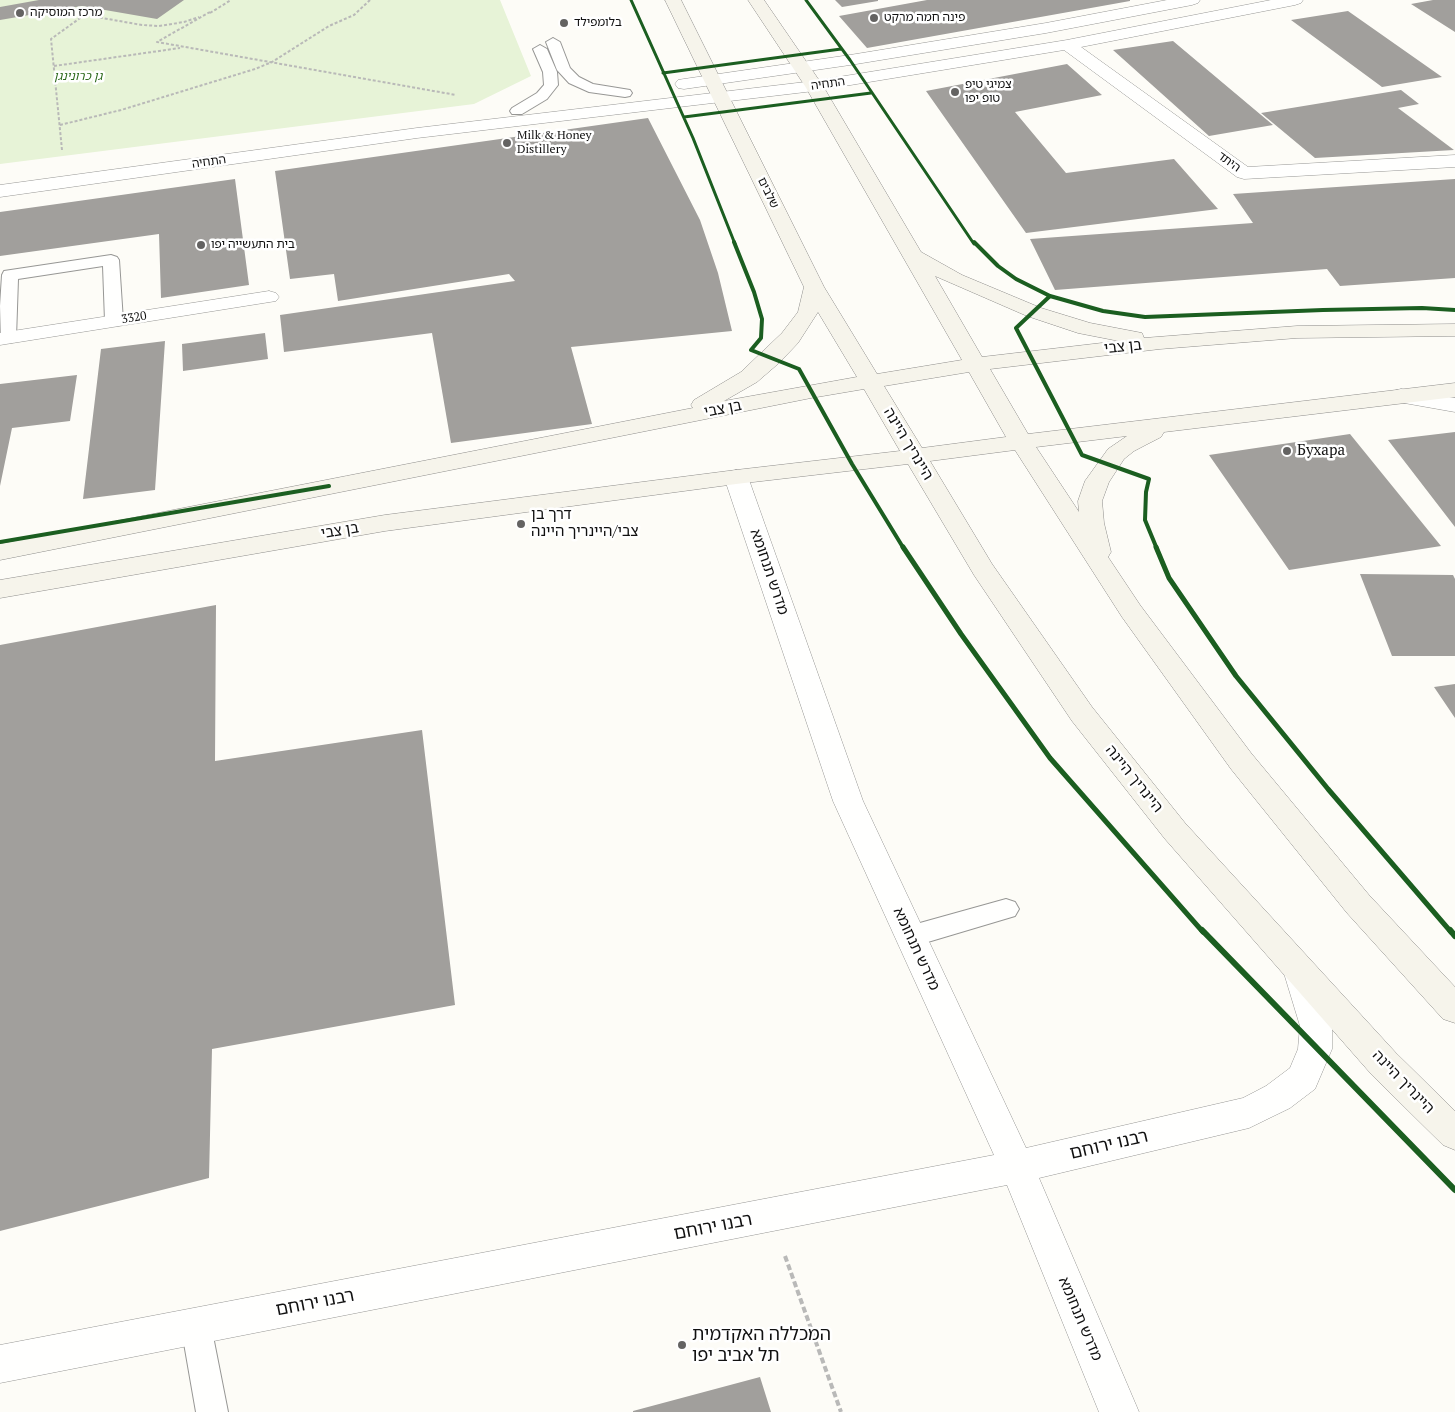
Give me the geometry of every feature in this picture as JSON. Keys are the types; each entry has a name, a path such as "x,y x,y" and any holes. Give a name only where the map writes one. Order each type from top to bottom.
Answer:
{"main road":[{"name":"שלבים","path":"674,0 814,287 871,380"},
{"path":"756,0 814,86 1021,442 1105,572 1241,761 1358,904 1455,1009"},
{"path":"910,254 955,279 1034,312 1086,328 1160,343"},
{"path":"676,418 717,398 749,377 771,358 790,338 808,312 814,287"},
{"name":"בן צבי","path":"0,552 871,380 976,364 1160,343 1297,332 1455,330"},
{"name":"היינריך היינה","path":"871,380 983,569 1082,714 1175,831 1384,1064 1455,1134"},
{"name":"בן צבי","path":"0,589 385,524 736,476 824,468 915,455 1455,390"},
{"path":"1105,572 1092,523 1090,501 1097,481 1116,454 1126,446 1145,435 1177,424"}],"street":[{"name":"התחיה","path":"417,133 517,110 803,68 1046,28 1192,0"},
{"name":"התחיה","path":"0,191 417,133 814,86 1067,45 1295,0"},
{"name":"היתד","path":"1067,45 1244,173 1455,161"},
{"name":"3320","path":"4,338 269,297"},
{"path":"1401,396 1455,405"},
{"name":"מדרש תנחומא","path":"736,476 848,801 1017,1167 1119,1412"},
{"name":"רבנו ירוחם","path":"0,1364 1017,1167 1249,1112 1278,1097 1303,1078 1315,1049 1316,1026 1299,970"}],"lane":[{"path":"553,42 564,70 574,80 589,88 625,93"},
{"path":"517,110 542,96 551,85 550,72 538,43"},
{"path":"4,338 10,275 111,260 114,321"},
{"path":"911,936 1006,909"},
{"path":"196,1326 212,1412"}],"path":[{"path":"231,0 157,42 462,96"},
{"path":"60,125 122,110 255,69 272,62 330,26 354,14 370,0"},
{"path":"65,182 51,39 94,8"},
{"path":"85,14 142,25 159,26 184,22 210,12"},
{"path":"54,66 183,48"},
{"path":"770,1216 841,1412"}],"green space":[{"name":"גן כרונינגן","path":"0,0 500,0 531,76 474,104 0,164"}],"building":[{"name":"מרכז המוסיקה","path":"39,0 184,0 157,19 82,6 0,20 0,7"},
{"path":"835,0 878,0 878,1 842,7"},
{"path":"927,0 1130,1 867,48 839,16"},
{"path":"1433,0 1455,0 1455,32 1411,4"},
{"path":"1348,11 1442,77 1382,87 1291,20"},
{"path":"1173,41 1273,125 1209,136 1113,50"},
{"path":"1067,64 1102,95 1015,112 1066,173 1174,159 1218,209 1026,233 926,91"},
{"path":"1401,90 1419,104 1398,108 1454,150 1315,158 1261,113"},
{"path":"648,118 700,220 718,273 732,331 571,347 592,424 451,443 432,333 284,352 280,315 515,281 509,274 338,301 334,274 290,279 275,171"},
{"name":"בית התעשייה יפו","path":"235,179 249,285 161,298 159,234 0,256 0,212"},
{"path":"1455,179 1455,278 1340,286 1327,269 1055,290 1030,239 1253,223 1233,194"},
{"path":"265,333 268,359 183,371 182,344"},
{"path":"165,341 155,490 83,499 101,349"},
{"path":"77,375 70,421 12,428 0,486 0,384"},
{"path":"1455,432 1455,527 1388,440"},
{"path":"1350,434 1441,546 1289,570 1209,455"},
{"path":"1360,574 1453,575 1455,579 1455,656 1392,656"},
{"path":"216,605 215,761 422,730 455,1005 212,1049 209,1178 0,1231 0,645"},
{"path":"1455,684 1455,718 1434,687"},
{"path":"760,1377 771,1412 633,1412 633,1411"}],"cycle path":[{"path":"631,0 693,138 754,292 762,319 761,338 751,350 799,369 852,464 897,538 961,634 1050,758 1217,947 1455,1190"},
{"path":"806,0 850,60 976,246 1016,279 1050,296 1016,328 1082,455 1149,479 1146,492 1145,520 1169,578 1236,676 1328,789 1455,936"},
{"path":"663,73 841,49"},
{"path":"684,117 871,93"},
{"path":"1050,296 1103,311 1145,317 1323,310 1422,308 1455,310"},
{"path":"0,542 329,486"}],"place":[{"name":"מרכז המוסיקה","path":"20,13"},
{"name":"פינה חמה מרקט","path":"874,18"},
{"name":"בלומפילד","path":"564,23"},
{"name":"צמיגי טיפ טופ יפו","path":"955,92"},
{"name":"Milk & Honey Distillery","path":"507,143"},
{"name":"בית התעשייה יפו","path":"201,245"},
{"name":"Бухара","path":"1287,451"},
{"name":"דרך בן צבי/היינריך היינה","path":"521,524"},
{"name":"המכללה האקדמית תל אביב יפו","path":"682,1345"}]}
